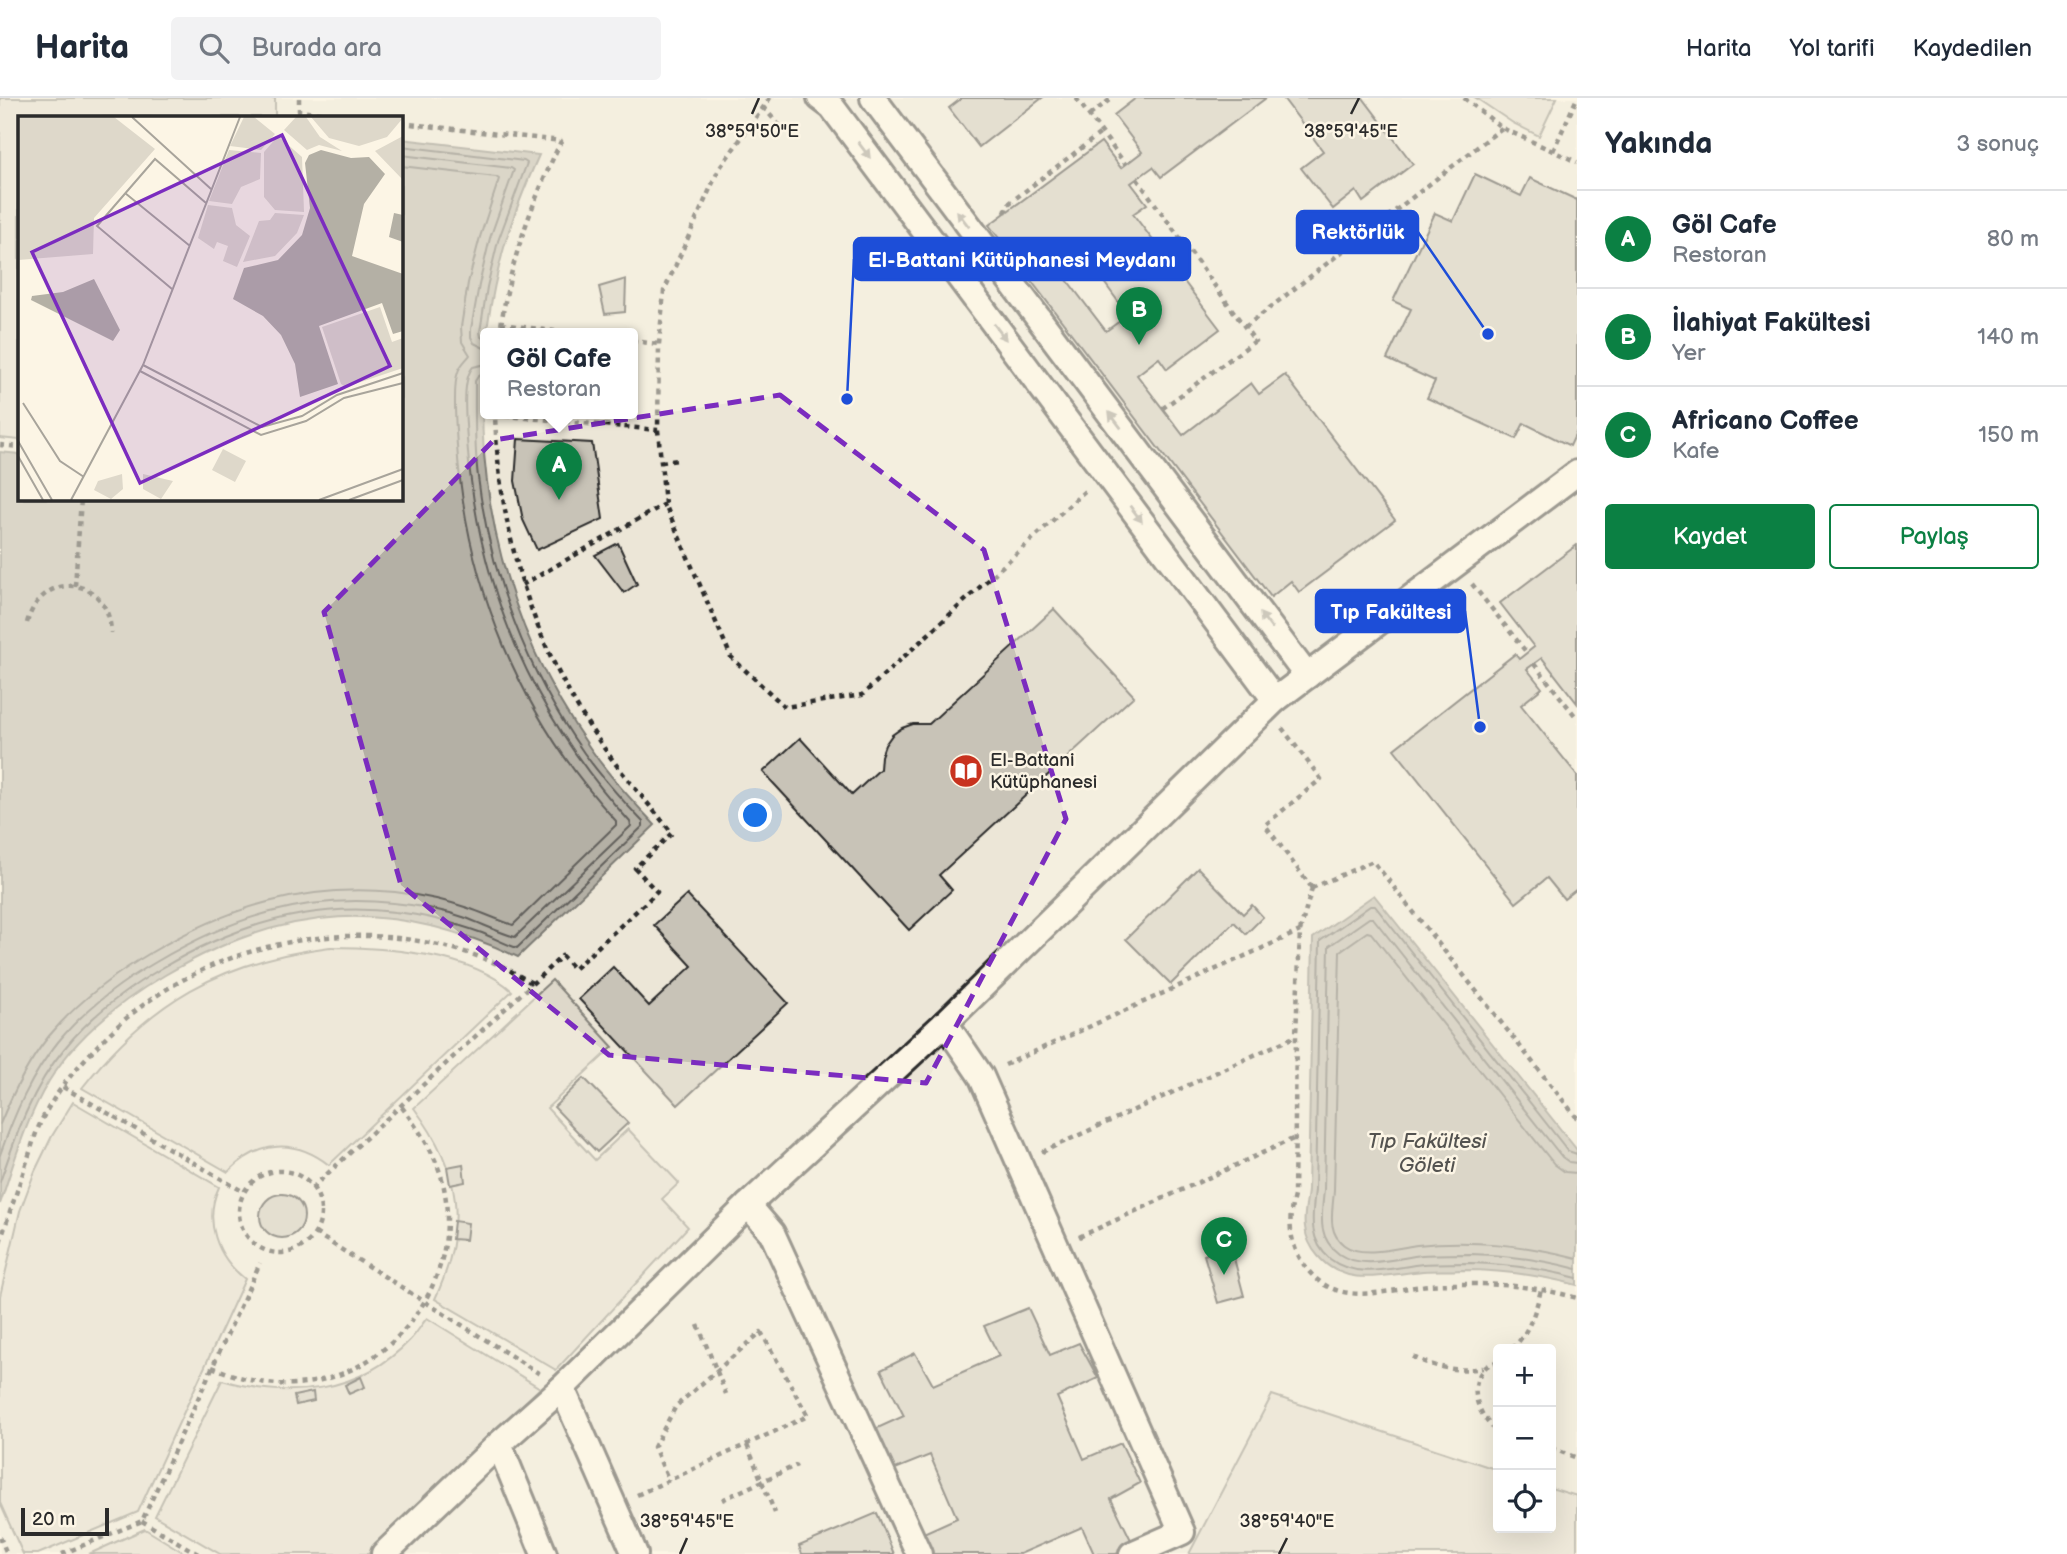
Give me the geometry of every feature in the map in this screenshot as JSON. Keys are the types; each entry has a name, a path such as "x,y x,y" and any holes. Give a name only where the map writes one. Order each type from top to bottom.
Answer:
{"street":[{"path":"820,98 832,107 1271,704"},
{"path":"873,98 1307,676"},
{"path":"384,1554 562,1388 748,1205 945,1023 1271,704 1577,472"},
{"path":"945,1023 981,1076 1182,1532 1132,1554"},
{"path":"748,1205 772,1233 919,1554"},
{"path":"562,1388 635,1554"},
{"path":"499,1444 544,1554"}],"path":[{"path":"299,98 299,111 308,115 328,116"},
{"path":"769,98 719,169 664,291 659,344 658,430 665,504 731,657 786,707 862,695 1094,482"},
{"path":"1076,98 1126,165"},
{"path":"1090,115 1112,98"},
{"path":"1464,98 1502,128 1577,162"},
{"path":"1553,151 1577,98"},
{"path":"763,107 780,125"},
{"path":"402,123 561,141 537,192 521,235 509,279 501,328"},
{"path":"1245,327 1502,128"},
{"path":"1005,213 1007,205 1102,132"},
{"path":"1137,179 1255,341 1163,408"},
{"path":"501,324 531,328"},
{"path":"638,342 659,344"},
{"path":"312,1188 562,956 574,969 657,892 635,868 672,833 602,746 550,658 530,611 504,512 497,461 495,419"},
{"path":"538,419 658,430"},
{"path":"0,445 18,447"},
{"path":"661,462 679,460"},
{"path":"75,586 82,500"},
{"path":"522,585 665,504"},
{"path":"1456,564 1527,653"},
{"path":"27,623 36,602 43,595 64,586 75,586 88,590 106,607 111,620 111,634"},
{"path":"1534,664 1577,718"},
{"path":"1271,704 1321,779 1265,825 1312,888"},
{"path":"1312,888 1373,861 1577,1118"},
{"path":"1312,888 1300,930 1294,1196 1290,1218 1292,1240 1306,1268 1329,1286 1357,1295 1429,1285 1472,1284 1515,1286 1577,1298"},
{"path":"981,1076 1300,930"},
{"path":"0,1242 39,1125 63,1087 82,1062 138,1008 204,969 274,944 348,935 384,936 457,949 492,962 533,983"},
{"path":"1019,1163 1296,1037"},
{"path":"63,1087 244,1192"},
{"path":"212,1367 242,1379 268,1384 321,1380 370,1360 410,1325 436,1280 447,1230 446,1205 434,1156 422,1133 401,1106"},
{"path":"1056,1247 1295,1139"},
{"path":"284,1171 297,1175 308,1182 321,1206 315,1233 307,1243 296,1250 271,1252 259,1247 249,1239 239,1219 239,1207 244,1192 257,1177 270,1172 284,1171"},
{"path":"315,1233 562,1388"},
{"path":"62,1554 142,1521 260,1263"},
{"path":"1516,1344 1529,1328 1541,1290"},
{"path":"698,1325 726,1394"},
{"path":"614,1506 669,1481 747,1445 808,1416 761,1332 676,1406 654,1447 669,1481"},
{"path":"1413,1357 1443,1369 1470,1370 1493,1364"},
{"path":"1484,1368 1476,1391 1477,1402 1487,1423 1493,1428"},
{"path":"747,1445 775,1513"},
{"path":"1556,1450 1577,1458"},
{"path":"722,1500 797,1465"},
{"path":"142,1521 198,1554"},
{"path":"0,1537 7,1554"}],"highlighted area":[{"path":"780,395 984,550 1066,819 926,1083 609,1055 401,885 324,612 494,440"}],"shaded area":[{"path":"0,98 1577,98 1577,1554 0,1554"},
{"path":"0,98 275,98 275,116 18,116 18,440 0,438"},
{"path":"1476,98 1557,98 1539,136 1513,123"},
{"path":"330,947 400,951 451,960 495,978 512,991 329,1165 303,1150 277,1147 252,1154 228,1172 82,1088 134,1031 191,990 255,963"},
{"path":"552,980 613,1047 547,1108 595,1160 628,1129 679,1183 662,1199 688,1227 556,1370 435,1299 446,1273 452,1248 456,1224 455,1200 442,1154 414,1108"},
{"path":"73,1102 219,1187 212,1213 216,1238 227,1260 245,1279 138,1512 38,1554 23,1554 0,1503 0,1296 20,1211 35,1171"},
{"path":"427,1318 540,1388 368,1554 220,1554 155,1516 222,1380 273,1390 323,1387 346,1381 390,1358"},
{"path":"1272,1395 1493,1468 1493,1533 1556,1533 1556,1490 1577,1496 1577,1554 1189,1554"},
{"path":"145,1529 186,1554 89,1554"}],"water":[{"path":"402,139 539,155 505,244 488,328 480,328 480,419 483,419 490,505 505,569 526,632 555,691 597,758 655,825 518,957 471,938 426,925 382,918 339,917 296,923 253,934 209,951 165,975 115,1008 86,1034 60,1064 34,1110 0,1204 0,452 18,454 18,500 402,500"},
{"name":"Tıp Fakültesi Göleti","path":"1374,895 1577,1150 1577,1285 1534,1276 1476,1270 1354,1276 1329,1266 1311,1246 1306,1235 1304,1218 1308,1190 1313,938"}],"building":[{"path":"962,98 1042,98 979,147 949,108"},
{"path":"1136,98 1266,98 1161,177 1153,167 1131,183 1147,204 1133,214 1220,329 1167,369 1159,358 1137,375 1183,435 1251,383 1259,394 1285,375 1395,520 1299,592 1291,581 1271,597 989,225 1101,142 1121,168 1142,152 1114,115","holes":["1084,255 1128,315 1106,331 1061,272"]},
{"path":"1283,98 1363,98 1413,164 1363,202 1356,191 1333,209 1301,168 1323,151"},
{"path":"1475,174 1521,196 1530,178 1577,200 1577,431 1570,446 1524,423 1516,439 1427,398 1435,381 1387,359 1411,309 1393,301 1435,213 1453,221"},
{"path":"626,279 625,312 605,314 599,287"},
{"path":"518,439 592,443 603,519 537,550 523,520 515,481"},
{"path":"618,543 637,584 624,593 595,555"},
{"path":"1577,545 1577,703 1542,658 1527,669 1542,688 1521,705 1577,775 1577,889 1564,899 1547,878 1516,903 1394,749 1515,654 1519,659 1534,647 1500,603"},
{"name":"El-Battani Kütüphanesi","path":"1054,609 1134,696 939,875 952,890 909,930 763,772 800,738 852,795 880,769 881,756 892,735 913,724 929,724"},
{"path":"1198,868 1243,914 1252,905 1263,917 1246,934 1234,922 1171,984 1126,939"},
{"path":"687,895 788,1003 678,1105 579,999 613,967 649,1006 692,966 654,925"},
{"path":"584,1078 628,1123 597,1152 554,1107"},
{"path":"463,1164 465,1182 450,1185 447,1167"},
{"path":"282,1194 291,1195 298,1200 303,1207 303,1225 298,1232 291,1237 282,1238 273,1237 266,1232 261,1225 260,1216 261,1207 266,1200 273,1195"},
{"path":"454,1221 468,1223 466,1240 452,1239"},
{"path":"1231,1247 1244,1296 1218,1303 1204,1255"},
{"path":"1028,1308 1050,1355 1079,1343 1098,1378 1057,1397 1084,1459 1121,1443 1140,1483 1111,1499 1134,1546 1116,1554 1094,1554 1082,1527 1020,1554 926,1554 919,1535 957,1518 930,1455 888,1472 873,1430 904,1416 881,1370 915,1353 933,1385 999,1356 984,1326"},
{"path":"361,1377 365,1387 349,1394 345,1385"},
{"path":"313,1392 314,1401 296,1405 294,1396"},
{"path":"877,1513 894,1554 802,1554 799,1546"}],"place":[{"name":"Rektörlük","path":"1488,334"},
{"name":"İlahiyat Fakültesi","path":"1139,345"},
{"name":"El-Battani Kütüphanesi Meydanı","path":"847,399"},
{"name":"Göl Cafe","path":"559,500"},
{"name":"Tıp Fakültesi","path":"1480,727"},
{"name":"El-Battani Kütüphanesi","path":"966,771"},
{"name":"Africano Coffee","path":"1224,1275"}]}
